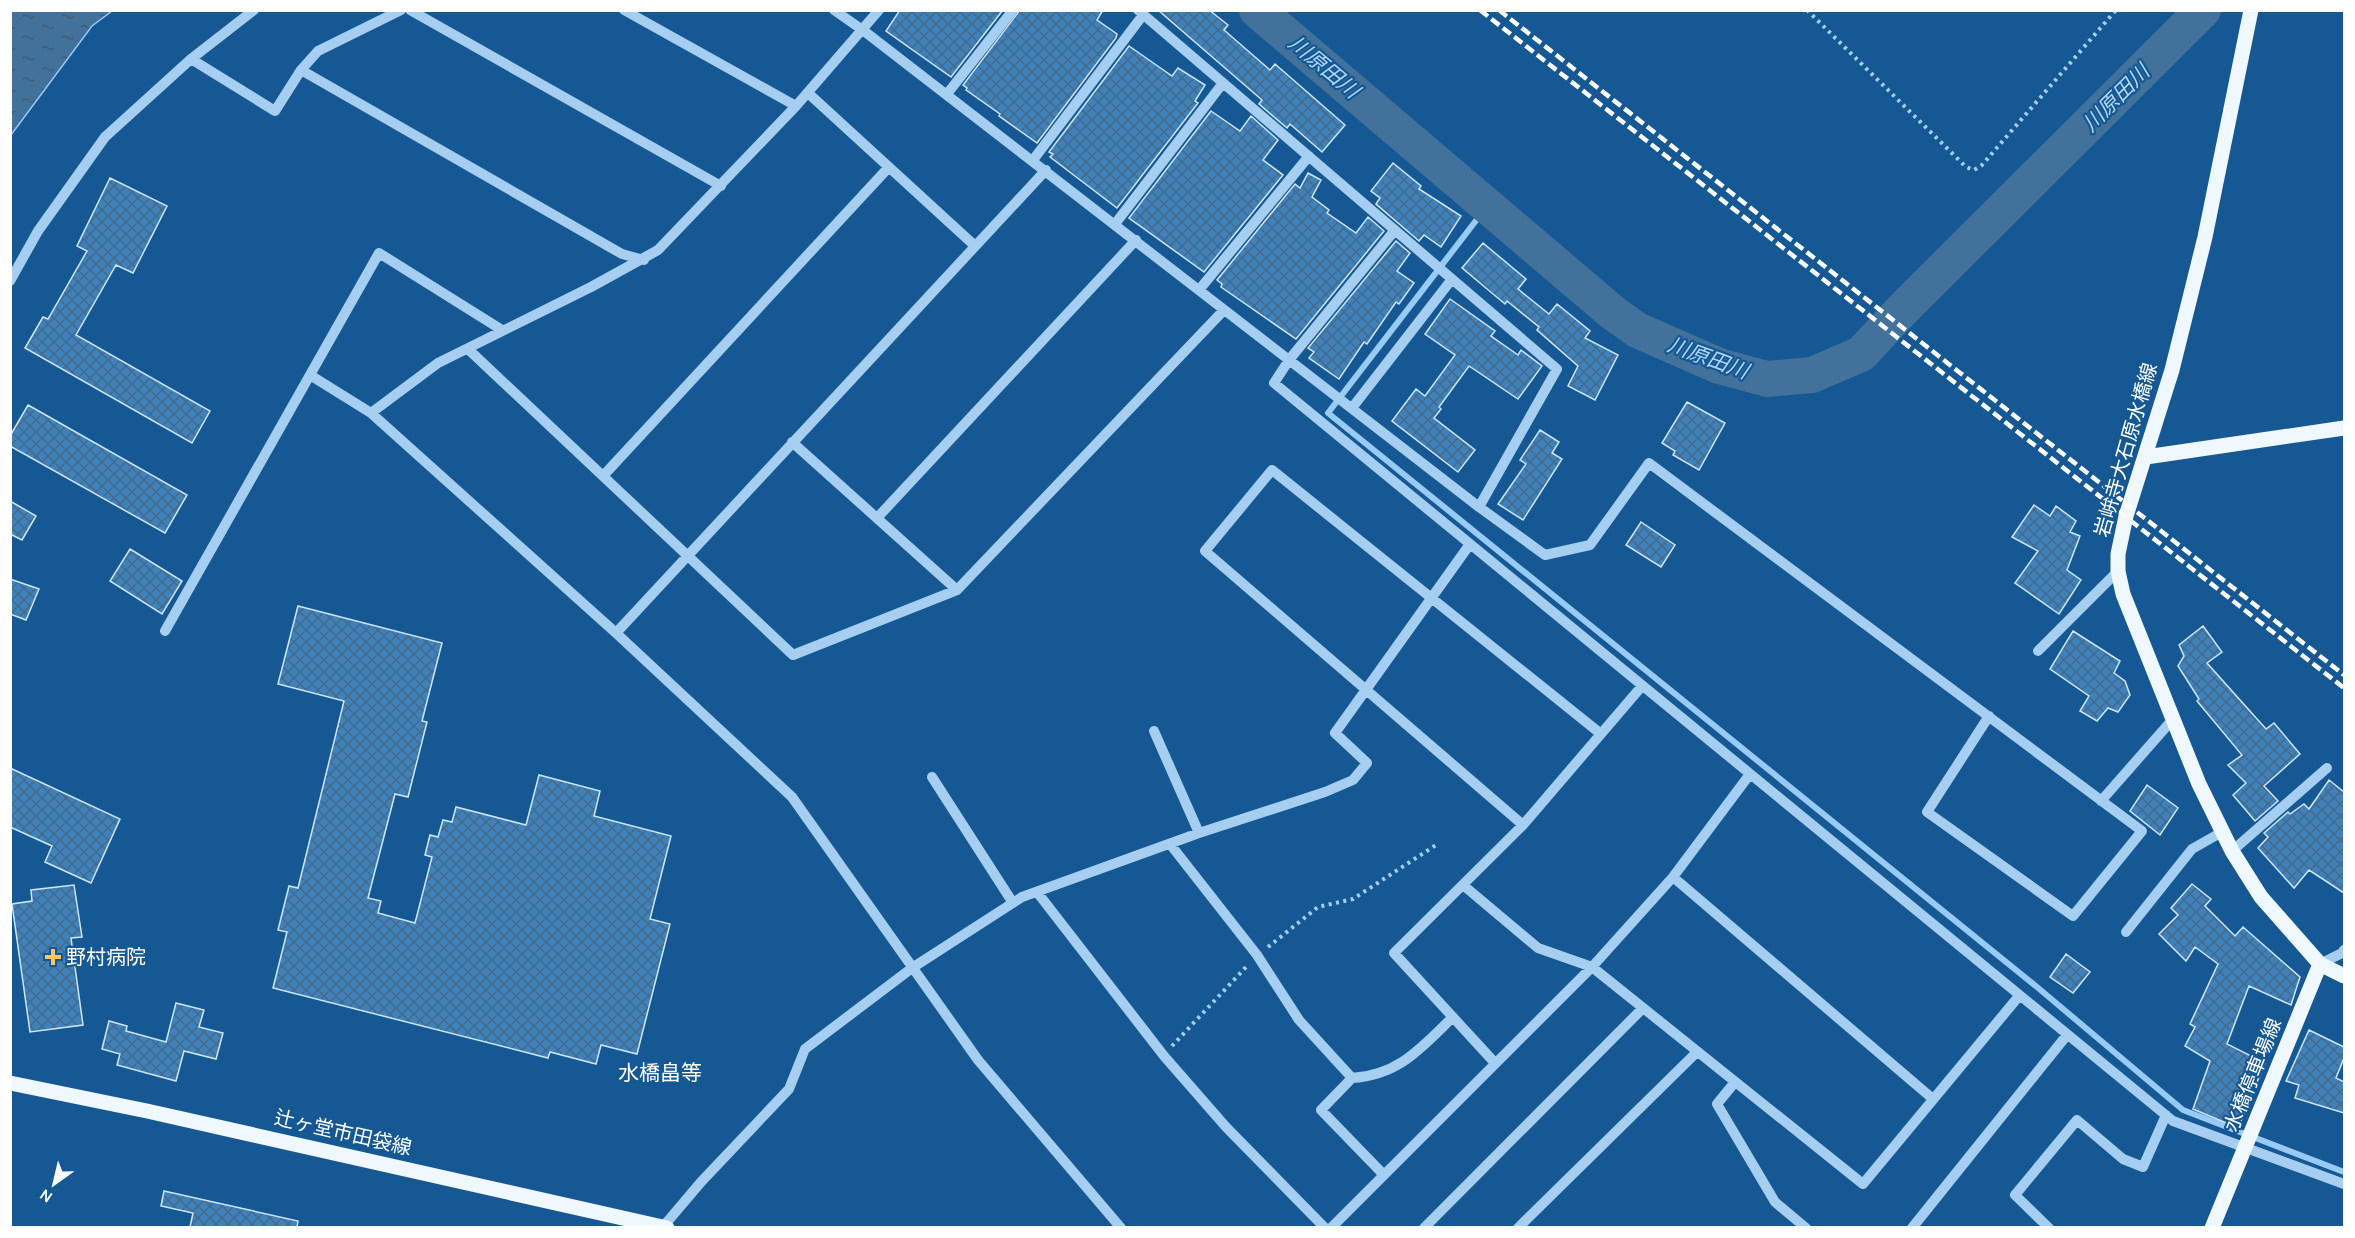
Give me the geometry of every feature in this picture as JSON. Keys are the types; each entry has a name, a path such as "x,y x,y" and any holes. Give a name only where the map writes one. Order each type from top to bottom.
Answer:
{"main road":[{"name":"岩峅寺大石原水橋線","path":"2250,10 2205,237 2172,370 2126,516 2118,554 2118,571 2123,594 2199,784 2222,832 2261,897 2320,964"},
{"path":"2146,457 2344,428"},
{"path":"2320,964 2344,976"},
{"name":"水橋停車場線","path":"2212,1227 2320,964"},
{"name":"辻ヶ堂市田袋線","path":"10,1083 147,1111 663,1227"}],"street":[{"path":"10,281 38,231 105,137 191,58 254,10"},
{"path":"191,58 275,111 301,70 318,51 401,10"},
{"path":"410,10 721,186"},
{"path":"624,10 796,106"},
{"path":"834,10 947,94 1479,507 1545,555 1590,545 1649,463 1989,716 2142,831 2073,916 1928,812 1989,716"},
{"path":"371,413 438,363 644,260 658,250 808,93 864,31 879,10"},
{"path":"947,94 1013,10"},
{"path":"1033,160 1141,13 1557,369 1479,507"},
{"path":"301,70 622,254 644,260"},
{"path":"1115,224 1223,83"},
{"path":"808,93 974,245"},
{"path":"1199,290 1309,156"},
{"path":"603,476 889,166"},
{"path":"616,633 1046,170"},
{"path":"1395,230 1289,360 1274,383 2173,1121 2344,1184"},
{"path":"877,518 1136,240"},
{"path":"165,631 379,253 502,330"},
{"path":"1352,408 1452,279"},
{"path":"468,348 793,655 957,590 1224,310"},
{"path":"310,375 371,413 616,633 792,797 978,1060 1121,1227"},
{"path":"792,442 957,590"},
{"path":"1523,825 1205,551 1272,470 1601,734"},
{"path":"663,1227 701,1182 789,1089 806,1049 912,968 1013,903 1037,892 1199,833 1325,792 1353,780 1367,763 1335,733 1470,544"},
{"path":"2038,651 2118,571"},
{"path":"1496,1063 1394,953 1523,825 1642,686"},
{"path":"2102,801 2173,719"},
{"path":"1154,730 1199,833"},
{"path":"2232,851 2327,768"},
{"path":"1331,1227 1592,967 1673,877 1750,774"},
{"path":"932,777 1013,903"},
{"path":"2126,932 2192,849 2222,832"},
{"path":"1170,844 1257,955 1299,1020 1352,1078"},
{"path":"1673,877 1933,1099"},
{"path":"1463,885 1538,948 1592,967 1863,1184 2019,996"},
{"path":"1037,892 1164,1056 1226,1127 1325,1227"},
{"path":"2320,964 2344,950"},
{"path":"1424,1227 1643,1008"},
{"path":"1383,1174 1321,1110 1352,1078 1370,1077 1411,1059 1453,1017"},
{"path":"1912,1227 2067,1035"},
{"path":"1518,1227 1697,1052"},
{"path":"1735,1082 1717,1104 1775,1202 1806,1227"},
{"path":"2049,1227 2015,1195 2077,1120 2123,1159 2143,1167 2166,1115"}],"path":[{"path":"1808,10 1966,167 1974,170 1982,165 2116,10"},
{"path":"1164,1056 1257,955 1318,908 1353,899 1436,845"}],"water":[{"path":"11,10 112,11 92,26 11,135"}],"building":[{"path":"900,10 1003,10 951,77 886,31"},
{"path":"1020,10 1103,10 1097,20 1117,34 1037,143 999,116 1000,114 966,90 967,88 963,85"},
{"path":"1158,10 1209,10 1228,25 1224,30 1270,70 1275,64 1345,125 1322,152 1290,124 1287,128 1259,104 1262,100"},
{"path":"1129,46 1172,76 1178,68 1205,85 1195,101 1198,103 1117,208 1050,157 1053,154 1049,152"},
{"path":"1211,111 1240,131 1251,116 1278,140 1263,160 1283,175 1204,272 1129,218"},
{"path":"1393,163 1421,186 1419,189 1461,216 1441,247 1424,235 1419,241 1376,204 1380,198 1371,191"},
{"path":"1308,173 1321,180 1312,197 1329,210 1327,213 1356,233 1368,217 1384,231 1296,339 1221,287 1222,284 1217,280 1295,184 1300,188"},
{"path":"110,178 167,206 133,273 116,265 76,335 210,411 192,443 25,348 43,317 48,319 87,251 77,246"},
{"path":"1396,241 1410,253 1397,271 1414,283 1399,304 1396,302 1367,344 1364,342 1339,379 1309,358 1314,352 1308,348"},
{"path":"1483,243 1526,279 1518,289 1549,314 1557,304 1590,331 1585,338 1618,355 1595,400 1568,386 1578,366 1537,330 1539,327 1507,301 1505,304 1462,268"},
{"path":"1450,299 1495,331 1491,336 1518,355 1521,350 1542,366 1518,399 1469,366 1439,407 1441,409 1434,418 1475,450 1458,472 1392,421 1416,389 1425,396 1455,355 1425,334"},
{"path":"1687,402 1725,423 1699,470 1673,455 1675,451 1662,443"},
{"path":"28,405 187,495 165,533 10,446 10,436"},
{"path":"1540,430 1559,442 1552,453 1562,459 1523,520 1498,504 1526,464 1520,460"},
{"path":"10,501 36,516 22,540 10,534"},
{"path":"2034,505 2050,516 2056,506 2076,521 2070,532 2080,536 2067,570 2081,580 2059,614 2015,583 2038,551 2012,537"},
{"path":"1641,522 1675,545 1661,567 1626,545"},
{"path":"130,549 182,581 162,614 110,581"},
{"path":"10,579 39,589 26,620 10,614"},
{"path":"298,606 442,643 422,721 427,722 408,797 395,794 368,898 381,901 378,913 415,923 432,857 425,855 430,835 438,837 443,820 452,822 456,807 526,825 539,775 600,791 594,816 671,836 650,919 670,924 637,1054 601,1045 596,1064 550,1052 548,1058 273,988 287,932 278,930 289,886 298,888 344,701 278,684"},
{"path":"2203,626 2222,652 2207,663 2266,729 2274,723 2300,754 2264,786 2278,801 2255,821 2233,795 2246,783 2228,765 2242,755 2197,701 2199,699 2178,666 2184,656 2179,645"},
{"path":"2073,631 2120,661 2114,673 2125,681 2130,695 2118,712 2108,708 2097,721 2080,711 2089,696 2050,669"},
{"path":"10,768 120,819 91,883 45,862 52,846 10,827"},
{"path":"2329,780 2344,792 2344,893 2309,870 2294,888 2258,848 2268,837 2264,833 2288,812 2290,814 2304,804 2309,809"},
{"path":"2147,785 2178,808 2160,835 2130,811"},
{"path":"2192,884 2211,899 2205,906 2235,936 2243,927 2300,977 2291,1005 2249,986 2227,1044 2265,1063 2238,1128 2193,1109 2210,1061 2185,1046 2195,1027 2190,1024 2218,964 2195,947 2186,961 2159,934 2178,915 2171,908"},
{"path":"74,885 82,937 71,938 83,1025 30,1032 12,904 32,901 31,890"},
{"path":"2066,954 2090,972 2073,993 2050,977"},
{"path":"176,1003 204,1010 199,1027 223,1033 216,1059 184,1051 176,1081 117,1065 120,1054 102,1049 109,1021 127,1026 126,1031 166,1042"},
{"path":"2309,1030 2344,1047 2344,1058 2336,1078 2344,1082 2344,1113 2295,1098 2299,1085 2286,1081"},
{"path":"164,1191 298,1221 297,1227 190,1227 193,1213 161,1206"}],"waterway":[{"name":"川原田川","path":"1257,10 1612,312 1637,330 1719,366 1767,379 1812,375 1861,354 1904,308 2203,10"},
{"path":"1488,205 1328,413 2037,987 2183,1110 2344,1172"}],"railway":[{"path":"1480,10 2344,688"},
{"path":"1499,10 2344,675"}],"place":[{"name":"野村病院","path":"53,957"}],"district":[{"name":"水橋畠等","path":"660,1073"}]}
